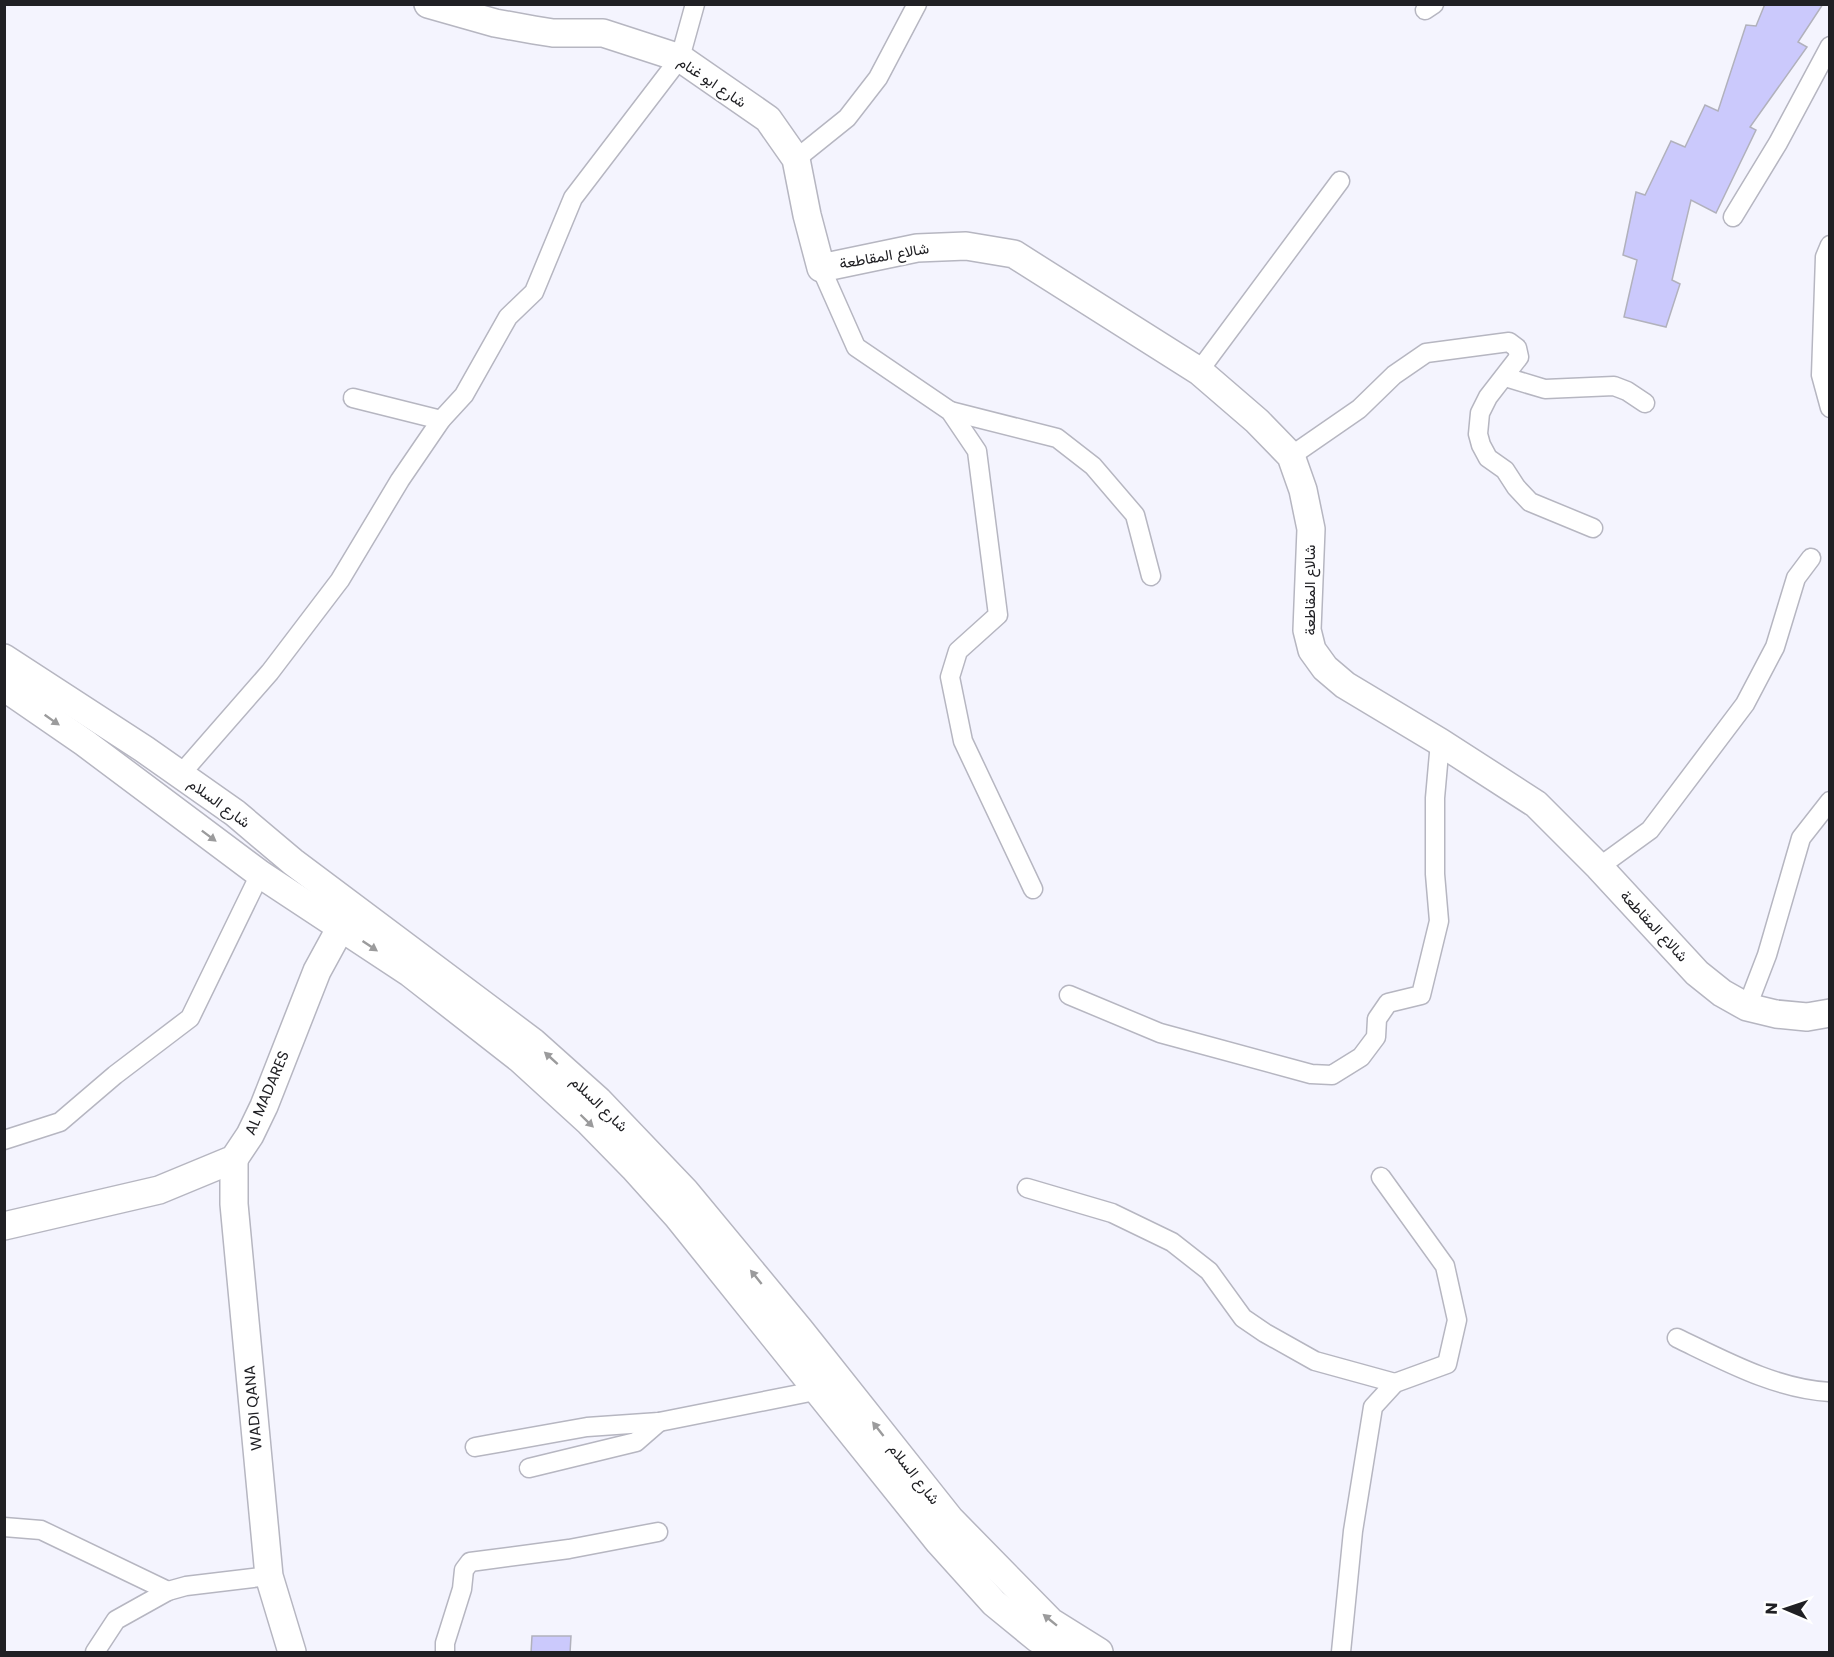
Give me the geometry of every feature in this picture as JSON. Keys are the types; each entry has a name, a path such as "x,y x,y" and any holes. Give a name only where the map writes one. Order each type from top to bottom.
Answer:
{"main road":[{"name":"شارع ابو غنام","path":"428,4 485,21 534,30 553,33 603,33 680,58 768,119 796,159 821,268"},
{"name":"شالاع المقاطعة","path":"821,268 917,248 966,246 1014,254 1199,371 1257,421 1291,456 1303,490 1311,529 1307,630 1312,650 1325,668 1345,685 1440,742 1536,804 1599,867 1697,973 1722,993 1747,1007 1776,1014 1807,1017 1830,1013"},
{"name":"شارع السلام","path":"4,658 144,749 235,813 293,862 348,918 410,973 520,1059 589,1122 678,1217 939,1542 994,1603 1038,1639 1060,1653"},
{"name":"شارع السلام","path":"4,687 85,743 260,874 348,918 533,1042 598,1101 685,1191 800,1330 950,1520 1051,1622 1099,1653"},
{"name":"AL MADARES","path":"234,1159 255,1126 317,971 348,918"},
{"path":"4,1227 159,1190 234,1159"},
{"name":"WADI QANA","path":"234,1159 234,1203 269,1576 292,1653"}],"street":[{"path":"180,775 270,672 340,580 400,480 441,420 464,395 508,317 534,292 573,198 680,58 695,4"},
{"path":"796,159 847,118 878,78 917,4"},
{"path":"1733,217 1788,124 1830,46"},
{"path":"1199,371 1340,181"},
{"path":"1830,245 1825,257 1821,375 1830,408"},
{"path":"821,268 856,347 950,411 1057,438 1093,466 1135,515 1151,576"},
{"path":"1291,456 1359,409 1394,375 1426,352 1511,342 1519,354 1517,361 1488,397 1480,413 1478,434 1485,454 1491,461 1508,472 1516,487 1530,502 1593,528"},
{"path":"1505,377 1545,389 1614,386 1627,391 1645,403"},
{"path":"353,398 441,420"},
{"path":"950,411 977,451 998,615 958,651 950,677 963,741 1033,889"},
{"path":"1599,867 1650,830 1745,704 1775,647 1796,578 1811,558"},
{"path":"1069,995 1160,1033 1311,1074 1332,1075 1361,1057 1376,1037 1377,1019 1388,1003 1421,995 1439,921 1435,874 1434,798 1440,742"},
{"path":"1747,1007 1767,955 1801,838 1830,801"},
{"path":"4,1140 60,1122 115,1075 190,1018 260,874"},
{"path":"1341,1653 1353,1531 1373,1407 1395,1383 1447,1364 1457,1320 1445,1266 1381,1177"},
{"path":"1027,1188 1112,1213 1172,1242 1209,1271 1243,1318 1265,1333 1315,1361 1395,1383"},
{"path":"1677,1338 1734,1365 1805,1391 1830,1392"},
{"path":"475,1447 587,1426 659,1422 815,1390"},
{"path":"529,1468 636,1442 659,1422"},
{"path":"4,1527 41,1530 168,1591"},
{"path":"445,1653 445,1643 462,1589 464,1570 470,1562 569,1549 658,1532"},
{"path":"95,1653 116,1620 168,1591 186,1586 269,1576"}],"building":[{"path":"1765,4 1823,4 1798,42 1807,47 1750,127 1756,130 1716,213 1691,200 1672,280 1680,284 1666,327 1624,317 1637,260 1623,255 1636,192 1645,195 1671,141 1685,147 1705,105 1718,111 1746,25 1756,26"},
{"path":"532,1636 571,1636 570,1653 531,1653"}]}
